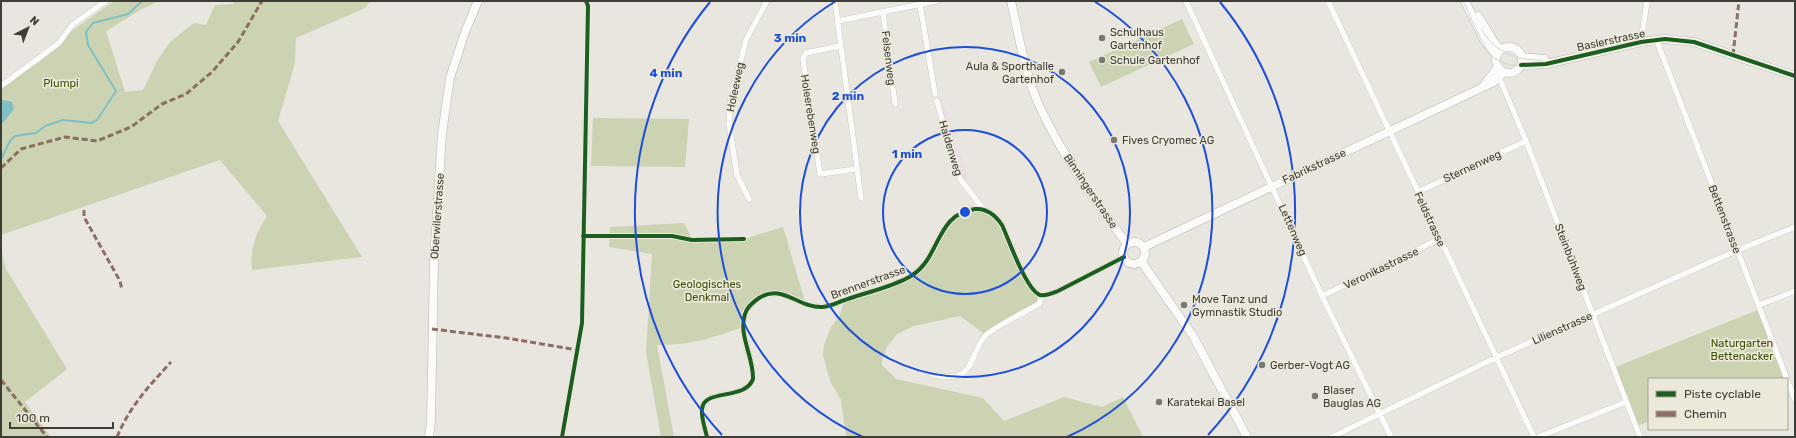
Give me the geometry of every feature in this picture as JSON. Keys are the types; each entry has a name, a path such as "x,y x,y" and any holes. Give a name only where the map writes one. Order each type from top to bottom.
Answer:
{"street":[{"path":"1,86 59,42 72,25 106,1"},
{"name":"Oberwilerstrasse","path":"429,437 431,422 434,260 442,134 450,78 465,32 478,1"},
{"name":"Holeeweg","path":"749,199 737,175 728,124 731,98 746,40 767,1"},
{"path":"835,1 861,198"},
{"path":"838,21 936,1"},
{"name":"Binningerstrasse","path":"1011,1 1026,68 1040,106 1069,163 1127,244"},
{"name":"Lettenweg","path":"1186,1 1273,186 1322,296 1392,437"},
{"name":"Feldstrasse","path":"1328,1 1390,130 1439,239 1497,357 1534,437"},
{"path":"1465,1 1484,40 1496,56 1500,72 1512,73 1522,61 1518,51 1512,48 1502,49 1496,45 1486,31 1469,1"},
{"path":"1641,42 1647,1"},
{"path":"920,4 935,94"},
{"name":"Felsenweg","path":"883,12 895,104"},
{"name":"Baslerstrasse","path":"1522,61 1561,60 1656,39 1694,42 1795,76"},
{"name":"Bettenstrasse","path":"1656,39 1787,378"},
{"name":"Holeerebenweg","path":"840,46 806,54 803,59 820,174 856,169"},
{"path":"1496,56 1502,49"},
{"name":"Fabrikstrasse","path":"1144,247 1484,85 1500,72"},
{"name":"Steinbühlweg","path":"1500,72 1640,437"},
{"name":"Haldenweg","path":"937,101 954,163 961,180 985,210"},
{"name":"Sternenweg","path":"1418,192 1526,141"},
{"name":"Brennerstrasse","path":"707,437 702,412 704,403 711,398 745,389 753,380 743,327 745,313 752,303 773,292 784,294 806,305 822,307 896,284 910,277 928,262 950,220 959,213 967,210 985,210"},
{"path":"985,210 996,217 1002,225 1030,286 1042,295"},
{"name":"Lilienstrasse","path":"1332,437 1497,357 1738,250 1795,227"},
{"name":"Veronikastrasse","path":"1322,296 1439,239"},
{"path":"1138,242 1144,247 1146,253 1141,261 1132,263 1124,258 1124,250 1127,244 1138,242"},
{"path":"1042,295 1058,291 1124,258"},
{"path":"1141,261 1193,336 1247,437"},
{"path":"1759,305 1795,291"},
{"path":"934,375 951,377 961,374 968,368 986,335 1039,304 1042,295"},
{"name":"Bettenstrasse","path":"1788,382 1795,400"},
{"path":"1538,437 1626,402"}],"shaded area":[{"path":"945,105 954,138 949,139 940,106"},
{"path":"957,148 969,177 964,180 952,150"}],"green space":[{"name":"Plumpi","path":"114,1 159,1 142,9 106,31 125,92 143,90 157,61 170,42 194,23 206,25 215,5 232,4 236,1 370,1 365,8 296,38 295,63 278,121 362,257 252,270 254,242 267,216 220,160 1,235 1,89 47,56 73,30"},
{"path":"1182,19 1194,44 1101,87 1089,62"},
{"path":"593,118 689,119 685,167 591,166"},
{"path":"978,209 996,217 1030,286 1042,295 1039,304 986,335 960,316 914,326 897,334 887,347 882,365 896,379 983,398 1004,421 1064,397 1102,407 1123,397 1143,437 846,437 841,400 830,381 823,355 824,345 831,327 840,315 844,300 896,284 918,271 950,220"},
{"name":"Geologisches Denkmal","path":"684,223 693,240 744,239 783,227 806,305 784,294 762,296 745,313 743,327 701,340 680,344 657,345 674,437 661,437 646,352 652,254 609,247 610,227"},
{"path":"1,249 6,269 67,369 25,402 51,437 1,437"},
{"name":"Naturgarten Bettenacker","path":"1760,309 1787,378 1648,378 1648,421 1636,427 1613,368"},
{"path":"1788,382 1791,390 1788,392"}],"water":[{"path":"1,101 12,102 14,109 1,125"}],"waterway":[{"path":"1,159 10,141 15,136 36,133 45,126 63,120 91,123 97,120 116,91 88,45 86,32 93,23 128,14 142,1"}],"tram line":[{"path":"1463,1 1487,50 1491,55 1505,63 1525,66 1549,64 1574,60 1649,43 1667,41 1683,42 1716,49 1795,77"},
{"path":"1482,30 1494,45 1508,54 1525,59 1543,60"}],"marked path":[{"path":"1,168 21,149 65,137 97,141 131,127 162,104 186,94 212,72 238,42 262,1"},
{"path":"1733,55 1739,1"},
{"path":"84,210 84,217 120,281 122,290"},
{"path":"432,329 506,338 577,350"},
{"path":"117,437 134,406 171,362"},
{"path":"1,380 47,437"}],"cycle path":[{"path":"562,437 582,323 588,6 586,1"},
{"path":"1521,65 1546,64 1641,42 1665,39 1694,42 1795,76"},
{"path":"707,437 702,416 704,403 717,396 742,390 749,386 753,379 753,371 743,330 743,322 746,311 752,303 767,294 775,293 790,297 805,304 825,307 895,284 911,276 921,268 952,219 962,213 975,209 987,211 1000,222 1024,275 1029,284 1040,295 1047,295 1058,291 1124,257"},
{"path":"583,236 672,236 692,240 744,239"}],"place":[{"name":"Schulhaus Gartenhof","path":"1102,38"},
{"name":"Schule Gartenhof","path":"1102,60"},
{"name":"Aula & Sporthalle Gartenhof","path":"1062,72"},
{"name":"Fives Cryomec AG","path":"1114,140"},
{"name":"Move Tanz und Gymnastik Studio","path":"1184,305"},
{"name":"Gerber-Vogt AG","path":"1262,365"},
{"name":"Blaser Bauglas AG","path":"1315,396"},
{"name":"Karatekai Basel","path":"1159,402"}]}
